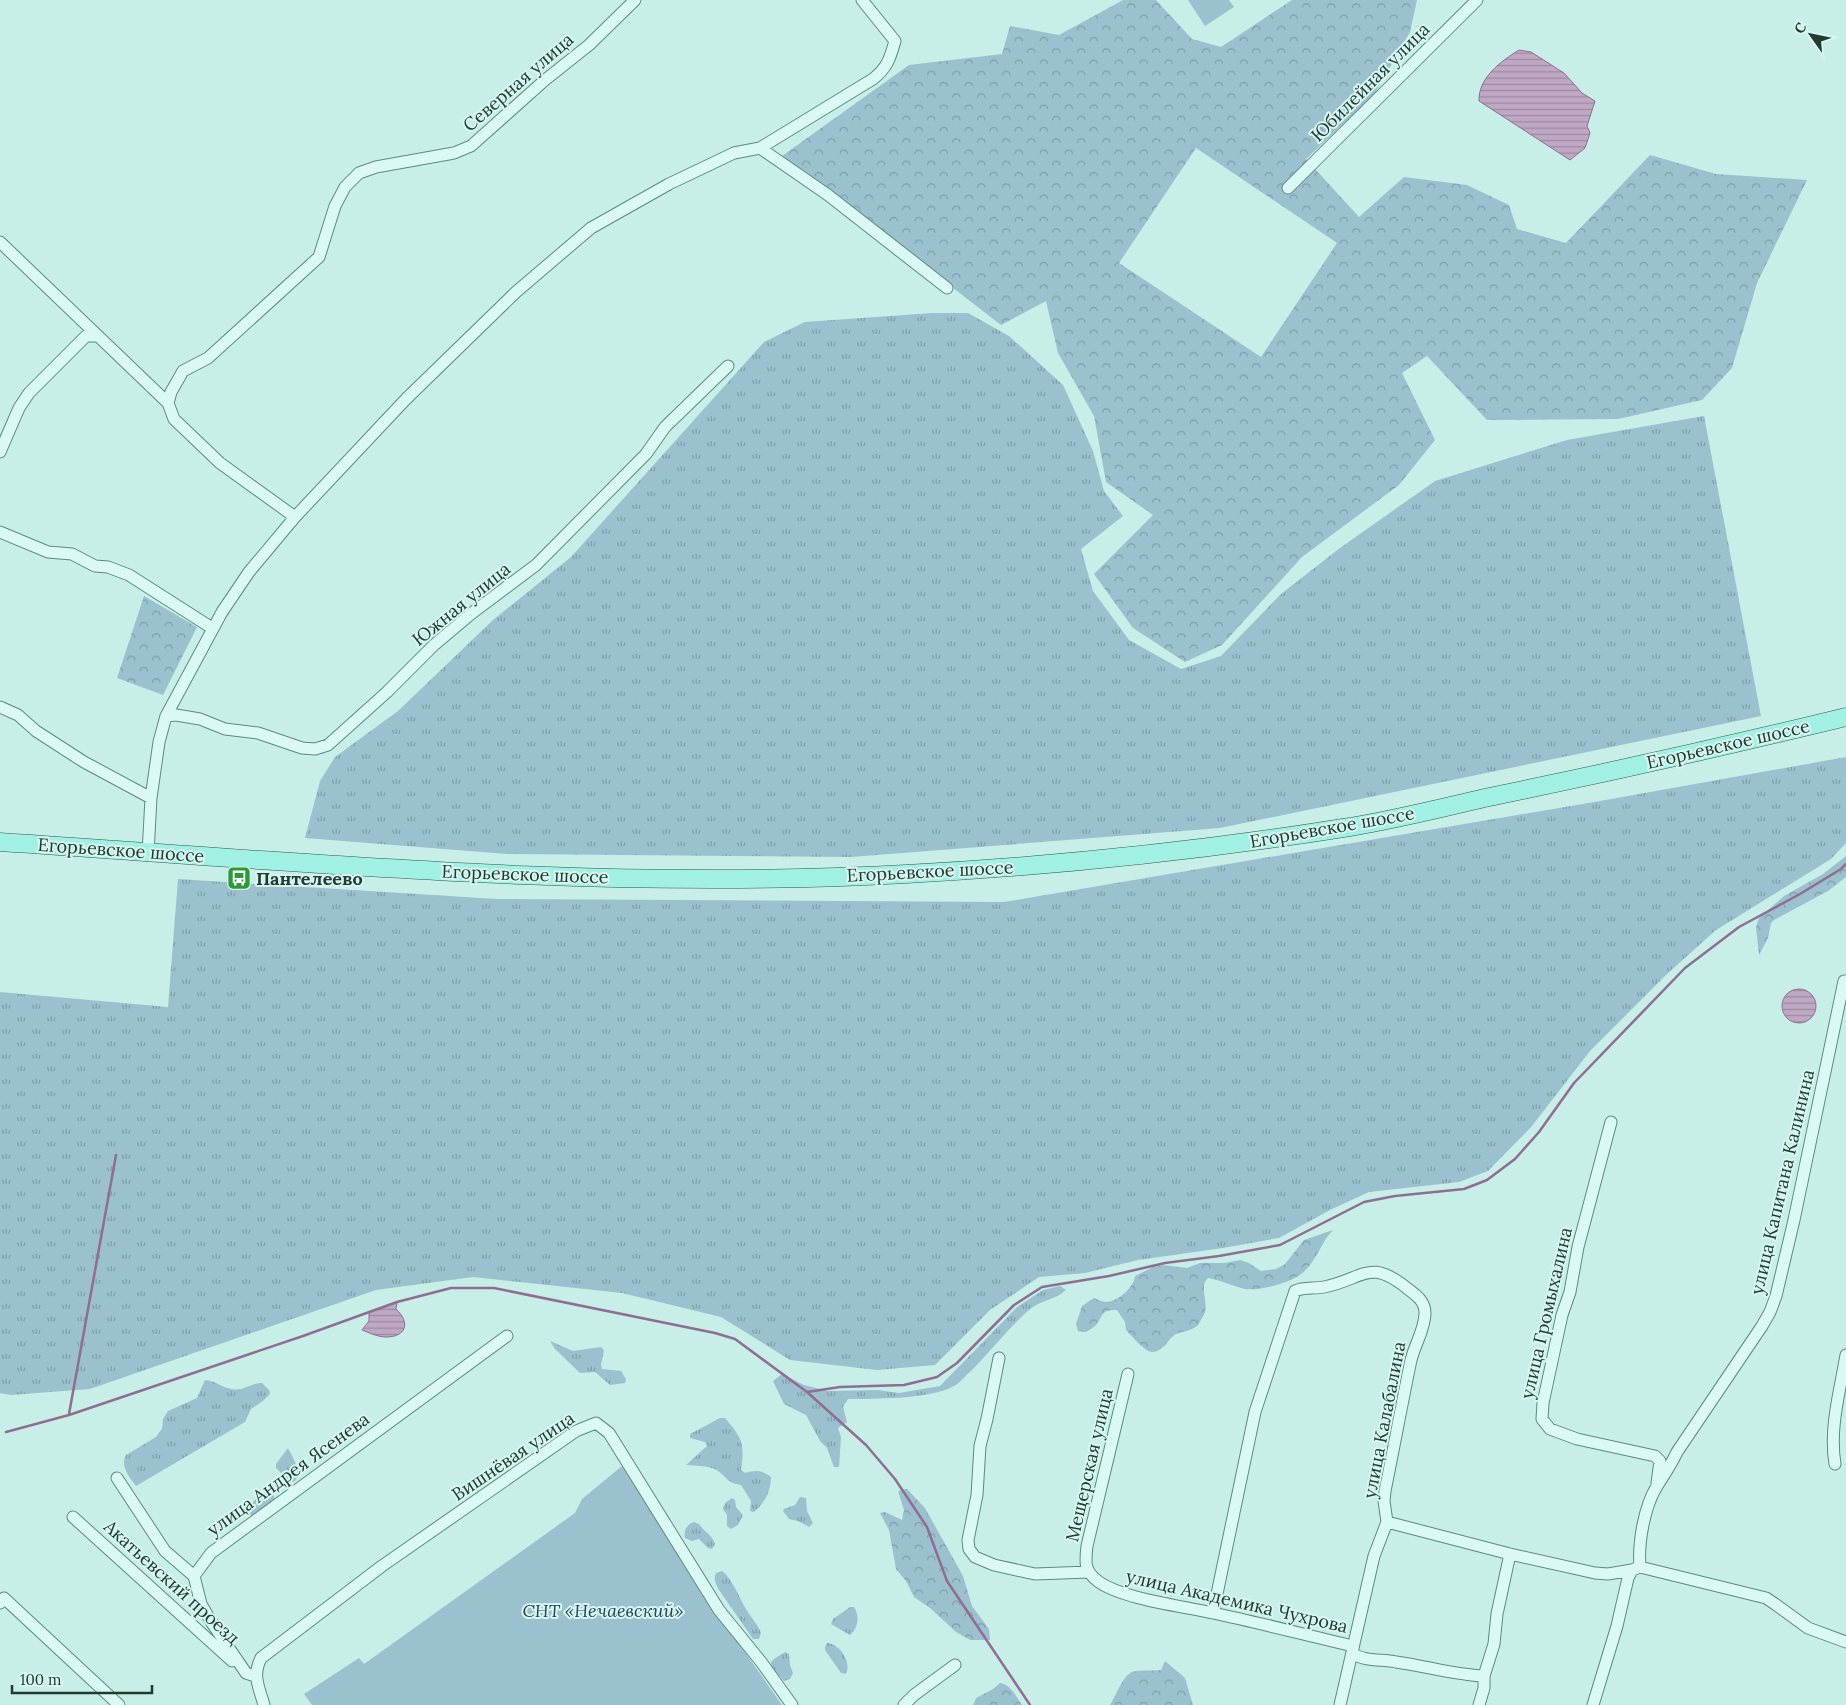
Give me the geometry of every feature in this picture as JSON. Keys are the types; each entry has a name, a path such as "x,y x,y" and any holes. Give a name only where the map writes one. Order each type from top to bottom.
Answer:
{"main road":[{"name":"Егорьевское шоссе","path":"0,842 148,854 448,872 685,880 905,874 1026,866 1178,852 1348,828 1583,778 1846,717"}],"street":[{"name":"Северная улица","path":"168,404 171,392 183,371 208,358 319,257 335,206 345,187 359,173 376,167 454,152 470,146 545,80 589,45 635,0"},
{"path":"148,854 151,798 159,742 166,716 212,628 250,572 295,517 406,399 461,345 516,292 591,228 669,184 734,153 760,148 873,79 884,70 890,59 895,41 862,0"},
{"name":"Юбилейная улица","path":"1288,188 1477,0"},
{"path":"760,148 828,195 947,288"},
{"path":"0,242 168,404 174,419 220,463 295,517"},
{"path":"0,452 19,408 29,393 86,336 98,336"},
{"name":"Южная улица","path":"166,716 176,714 200,719 226,729 258,734 302,748 315,750 328,745 394,686 434,645 472,613 536,565 646,454 665,427 728,366"},
{"path":"0,532 48,552 72,554 95,566 108,567 129,574 212,628"},
{"path":"0,707 18,715 36,731 84,762 151,798"},
{"name":"улица Капитана Калинина","path":"1593,1705 1617,1626 1628,1578 1636,1569 1640,1538 1656,1487 1671,1465 1677,1452 1770,1312 1776,1296 1794,1220 1844,981"},
{"name":"улица Громыхалина","path":"1611,1122 1578,1247 1570,1292 1562,1315 1542,1412 1545,1424 1556,1432 1577,1439 1655,1456 1660,1464 1656,1487"},
{"name":"улица Калабалина","path":"1213,1613 1256,1412 1294,1291 1300,1288 1325,1287 1370,1271 1378,1272 1397,1280 1416,1295 1422,1302 1425,1312 1423,1325 1412,1358 1385,1491 1384,1500 1387,1522 1374,1556 1340,1705"},
{"name":"улица Андрея Ясенева","path":"194,1576 211,1553 507,1336"},
{"path":"1835,1464 1832,1448 1833,1429 1846,1355"},
{"path":"999,1358 988,1419 980,1446 977,1495 968,1540 969,1549 976,1557 994,1565 1036,1574 1089,1572"},
{"name":"Мещерская улица","path":"1089,1572 1086,1565 1087,1546 1128,1374"},
{"name":"Вишнёвая улица","path":"251,1675 261,1658 382,1566 576,1431 596,1423 609,1433 719,1610 762,1663 792,1705"},
{"path":"117,1478 165,1550 194,1576 201,1604 212,1623 251,1675 264,1705"},
{"name":"Акатьевский проезд","path":"73,1517 251,1675"},
{"path":"1387,1522 1510,1554 1595,1573 1608,1574 1636,1569 1766,1598 1808,1628 1846,1642"},
{"path":"1479,1705 1484,1688 1484,1676 1494,1644 1497,1614 1510,1554"},
{"name":"улица Академика Чухрова","path":"1089,1572 1100,1582 1116,1591 1213,1613 1352,1650 1361,1659 1396,1662 1484,1676"},
{"path":"0,1603 4,1598 119,1705"},
{"path":"904,1705 914,1695 955,1665"}],"green space":[{"path":"1123,0 1156,0 1192,39 1221,47 1292,0 1417,0 1410,32 1374,95 1306,159 1359,217 1404,177 1467,185 1509,205 1517,229 1566,243 1650,155 1716,174 1807,180 1757,283 1732,368 1702,400 1618,419 1487,420 1427,356 1402,373 1435,440 1399,485 1302,557 1222,645 1185,662 1133,628 1094,574 1153,515 1106,482 1094,416 1058,353 1046,301 1001,325 782,156 909,65 1002,54 1010,26 1059,35","holes":["1196,148 1337,243 1261,357 1119,263"]},
{"path":"1188,0 1229,0 1234,7 1205,26"},
{"path":"932,313 968,313 1009,336 1063,385 1093,451 1104,491 1123,516 1081,549 1093,591 1129,640 1181,669 1221,656 1281,594 1340,548 1435,481 1567,440 1704,416 1761,716 1220,828 851,857 507,854 305,838 320,781 335,757 398,711 493,620 571,557 764,342 805,322"},
{"path":"144,596 197,627 163,695 117,678"},
{"path":"1846,757 1846,843 1831,859 1716,930 1667,974 1590,1051 1532,1126 1488,1171 1459,1182 1369,1192 1330,1210 1279,1238 1138,1260 1085,1273 1039,1277 990,1310 935,1365 877,1370 790,1360 721,1317 622,1293 473,1277 376,1290 90,1389 11,1395 0,1393 0,992 168,1007 178,879 497,899 1004,902 1600,801"},
{"path":"1846,856 1846,877 1828,891 1774,920 1771,923 1768,938 1759,955 1756,927 1759,918 1784,896 1823,874"},
{"path":"1333,1230 1303,1273 1290,1280 1266,1288 1245,1289 1208,1278 1204,1285 1206,1308 1198,1325 1190,1330 1176,1334 1160,1350 1152,1352 1142,1346 1126,1330 1125,1322 1117,1310 1105,1312 1096,1325 1086,1332 1078,1331 1076,1324 1082,1306 1094,1298 1106,1302 1120,1297 1132,1285 1135,1276 1153,1267 1163,1265 1187,1268 1200,1263 1225,1263 1240,1260 1249,1263 1261,1271 1276,1269 1285,1264 1304,1240"},
{"path":"1060,1286 1066,1290 1029,1310 971,1371 954,1386 932,1394 918,1396 848,1399 843,1407 847,1422 838,1428 841,1437 839,1467 834,1467 827,1448 820,1441 806,1415 784,1404 773,1381 782,1374 804,1385 828,1391 878,1390 899,1393 940,1386 1017,1307 1043,1290"},
{"path":"550,1341 573,1351 601,1347 604,1350 602,1369 621,1371 626,1379 625,1383 610,1385 595,1372 580,1373 555,1349"},
{"path":"205,1380 235,1390 262,1383 269,1390 270,1394 251,1409 245,1422 136,1486 125,1467 124,1459 126,1455 156,1437 162,1429 163,1419 168,1411 197,1398"},
{"path":"720,1418 725,1418 739,1436 743,1453 741,1470 745,1473 762,1472 771,1477 767,1496 754,1512 750,1511 751,1501 741,1485 730,1482 718,1471 711,1468 686,1465 707,1446 705,1442 690,1438 690,1434"},
{"path":"288,1448 296,1464 298,1474 293,1482 286,1484 283,1475 276,1468 276,1464"},
{"name":"СНТ «Нечаевский»","path":"622,1466 733,1635 782,1705 312,1705 304,1694 359,1658 364,1664 575,1513 582,1499"},
{"path":"907,1489 925,1508 963,1576 972,1606 989,1629 990,1640 970,1640 956,1632 930,1608 914,1597 906,1581 896,1569 889,1530 880,1513 885,1512 902,1520 904,1510 898,1491"},
{"path":"268,1492 274,1496 275,1501 254,1520 248,1516 253,1502 261,1493"},
{"path":"800,1497 806,1498 807,1511 813,1523 809,1527 789,1519 783,1511 795,1505"},
{"path":"732,1498 735,1500 736,1507 743,1515 738,1525 731,1529 727,1526 727,1515 723,1509 725,1503"},
{"path":"694,1522 699,1524 712,1538 715,1544 712,1549 708,1548 699,1539 692,1541 685,1538 686,1528"},
{"path":"722,1571 732,1583 758,1627 761,1633 759,1639 753,1639 719,1590 715,1578 716,1573"},
{"path":"850,1607 854,1607 857,1618 855,1629 850,1635 831,1624 833,1619"},
{"path":"827,1643 832,1644 844,1654 847,1664 846,1674 841,1673 825,1650"},
{"path":"785,1652 789,1654 793,1673 790,1679 784,1681 772,1667 771,1662"},
{"path":"1165,1661 1185,1678 1193,1705 1110,1705 1127,1675 1136,1671 1161,1670"},
{"path":"1000,1683 1011,1689 1022,1705 973,1705 976,1698"}],"shaded area":[{"path":"1519,50 1531,52 1564,73 1582,93 1595,101 1587,126 1590,133 1585,148 1570,160 1479,101 1482,85 1486,78 1505,59"},
{"path":"1799,989 1806,990 1811,994 1815,999 1815,1013 1811,1018 1806,1022 1799,1023 1792,1022 1787,1018 1783,1013 1782,1006 1783,999 1787,994 1792,990"},
{"path":"397,1302 396,1309 404,1319 405,1324 402,1332 398,1335 386,1337 377,1336 362,1330 369,1321 369,1312"}],"waterway":[{"path":"807,1392 840,1387 904,1385 937,1377 957,1363 1014,1305 1042,1287 1109,1276 1165,1263 1280,1245 1364,1202 1395,1196 1464,1189 1487,1180 1515,1159 1539,1132 1574,1083 1685,968 1739,927 1800,894 1846,864"},
{"path":"69,1414 116,1155"},
{"path":"6,1432 69,1415 303,1336 397,1302 451,1288 494,1288 715,1333 735,1339 807,1392 866,1445 895,1479 927,1527 947,1581 1030,1705"}],"place":[{"name":"Пантелеево","path":"239,878"}]}
